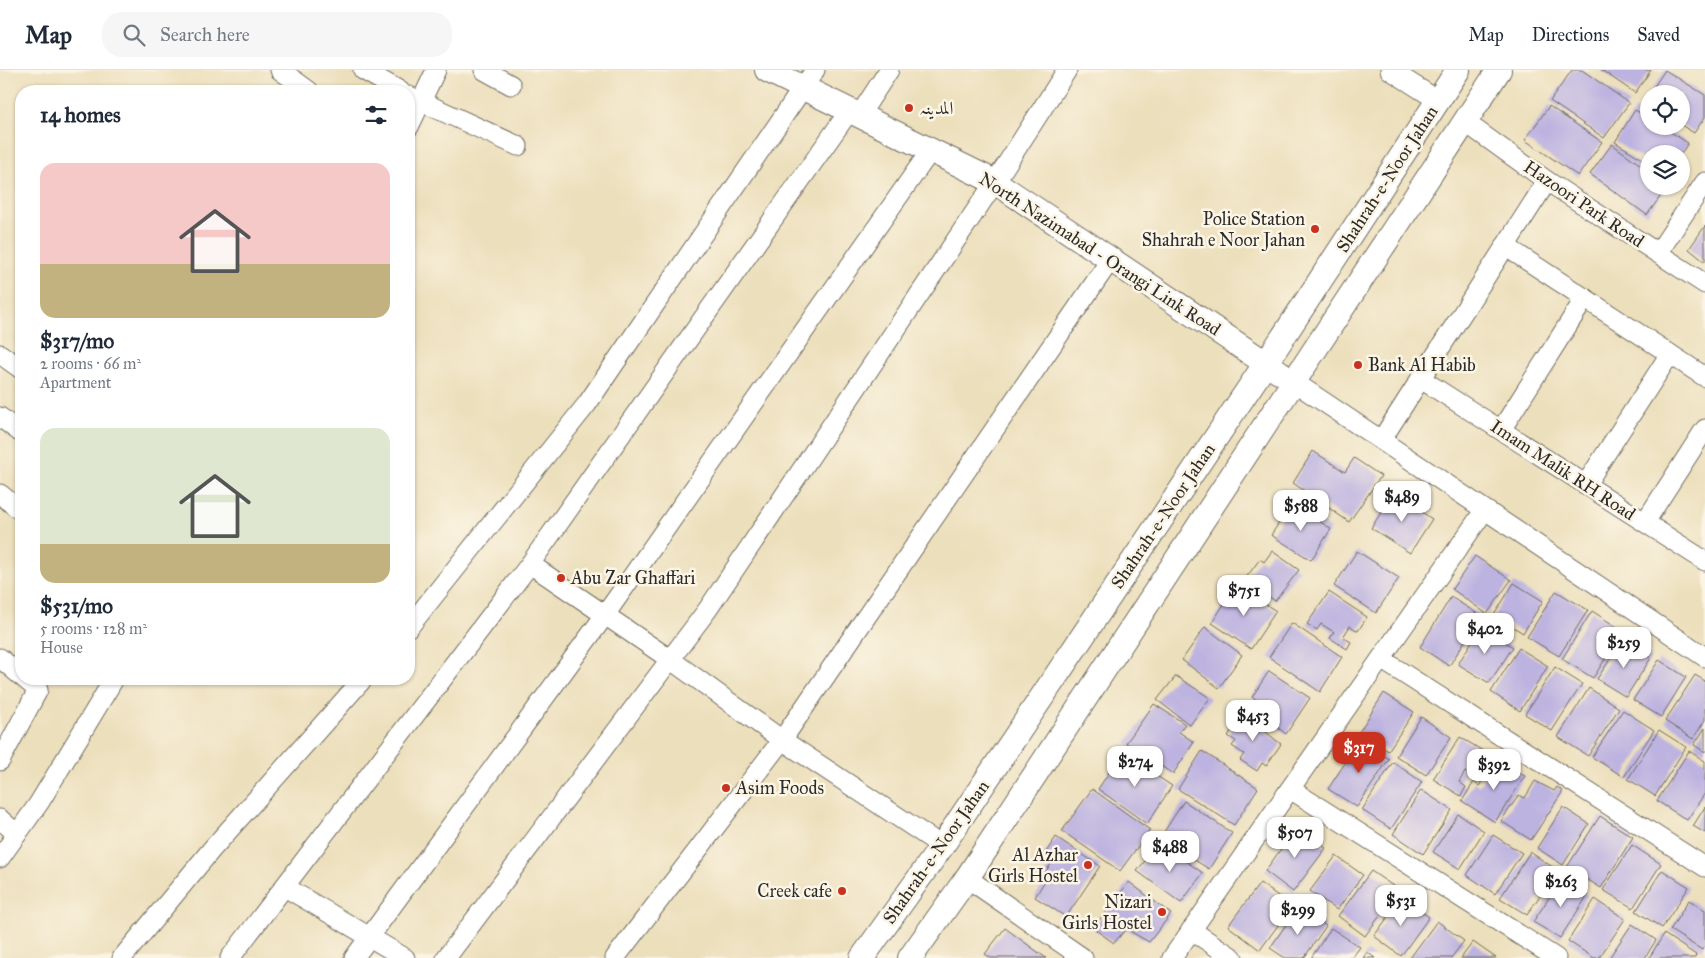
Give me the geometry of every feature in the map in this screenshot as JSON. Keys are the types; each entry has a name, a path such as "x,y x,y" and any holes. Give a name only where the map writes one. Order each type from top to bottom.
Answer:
{"main road":[{"name":"North Nazimabad - Orangi Link Road","path":"767,70 809,78 855,113 995,182 1294,382"},
{"name":"Shahrah-e-Noor Jahan","path":"862,958 942,846 1266,363 1458,70"},
{"name":"Shahrah-e-Noor Jahan","path":"910,958 967,878 1499,70"}],"street":[{"path":"280,70 300,85"},
{"path":"363,70 389,85"},
{"path":"436,70 415,99 518,146"},
{"path":"484,70 511,85"},
{"path":"230,958 286,887 530,564 855,113 889,70"},
{"path":"446,958 714,601 995,182 1067,70"},
{"path":"1390,70 1439,101"},
{"path":"415,619 587,404 809,78"},
{"name":"Hazoori Park Road","path":"1465,122 1547,181 1705,284"},
{"path":"354,958 605,615 931,150"},
{"path":"1382,439 1547,181"},
{"path":"1658,253 1705,182"},
{"path":"1505,246 1705,377"},
{"path":"615,958 782,740 1111,259"},
{"path":"1501,430 1585,298"},
{"path":"0,354 15,365"},
{"path":"1586,484 1670,354"},
{"name":"Imam Malik RH Road","path":"1420,378 1705,561"},
{"path":"1294,382 1382,439 1484,511 1705,657"},
{"path":"0,417 15,428"},
{"path":"1645,522 1705,429"},
{"path":"0,494 15,506"},
{"path":"1172,958 1484,511"},
{"path":"530,564 671,660 782,740 942,846"},
{"path":"0,658 15,671"},
{"path":"1381,659 1705,867"},
{"path":"0,761 5,738 38,690 32,685"},
{"path":"0,858 39,803 110,685"},
{"path":"122,958 212,849 358,685"},
{"path":"1290,789 1556,958"},
{"path":"0,819 17,834"},
{"path":"967,878 1083,958"},
{"path":"286,887 406,958"},
{"path":"1191,930 1233,958"}],"building":[{"path":"1572,70 1582,70 1629,103 1604,138 1550,101"},
{"path":"1601,70 1651,70 1635,93"},
{"path":"1665,70 1689,85 1655,85"},
{"path":"1690,86 1705,95 1705,117 1694,133 1690,131"},
{"path":"1549,106 1602,142 1578,176 1525,140"},
{"path":"1635,110 1640,113 1640,135 1675,135 1688,143 1687,145 1640,145 1640,157 1615,142"},
{"path":"1612,144 1640,164 1640,195 1661,195 1647,215 1590,174"},
{"path":"1705,226 1705,262 1689,249"},
{"path":"1313,451 1345,472 1354,458 1381,476 1349,522 1293,483"},
{"path":"1394,493 1432,519 1410,553 1371,528"},
{"path":"1292,503 1331,529 1311,560 1271,535"},
{"path":"1272,551 1299,570 1275,601 1245,579 1260,559 1264,562"},
{"path":"1357,551 1399,578 1376,613 1334,586"},
{"path":"1475,556 1511,580 1487,614 1452,589"},
{"path":"1514,583 1543,601 1523,633 1494,615"},
{"path":"1236,585 1276,611 1251,649 1212,623"},
{"path":"1556,591 1588,610 1559,656 1527,637"},
{"path":"1329,592 1367,617 1358,631 1350,626 1343,637 1351,642 1347,649 1330,638 1334,632 1321,624 1317,630 1307,624"},
{"path":"1451,597 1481,616 1449,666 1420,647"},
{"path":"1592,611 1623,631 1593,678 1562,659"},
{"path":"1292,623 1342,657 1320,692 1269,657"},
{"path":"1205,627 1242,655 1219,688 1182,660"},
{"path":"1481,627 1513,647 1489,683 1458,664"},
{"path":"1623,640 1651,658 1626,697 1597,679"},
{"path":"1519,648 1548,666 1520,711 1491,692"},
{"path":"1659,660 1686,677 1661,717 1633,700"},
{"path":"1555,667 1582,684 1552,731 1525,714"},
{"path":"1269,671 1310,698 1286,734 1255,710 1260,702 1252,697"},
{"path":"1695,675 1705,681 1705,720 1693,739 1665,721"},
{"path":"1176,676 1210,698 1190,725 1157,700"},
{"path":"1589,688 1619,708 1588,756 1558,737"},
{"path":"1384,693 1414,712 1388,751 1359,732"},
{"path":"1154,704 1185,724 1179,732 1194,742 1173,774 1126,743"},
{"path":"1623,710 1654,730 1624,777 1592,757"},
{"path":"1239,711 1281,744 1266,766 1262,763 1257,771 1240,760 1244,754 1232,746 1236,741 1228,736 1237,722 1233,720"},
{"path":"1421,717 1451,737 1426,775 1396,756"},
{"path":"1705,728 1705,752 1694,745"},
{"path":"1659,730 1686,747 1655,796 1628,779"},
{"path":"1460,737 1488,754 1474,776 1465,772 1459,782 1466,787 1461,796 1433,779"},
{"path":"1360,740 1389,759 1357,807 1328,789"},
{"path":"1202,751 1258,788 1234,825 1178,789"},
{"path":"1689,751 1705,761 1705,793 1687,820 1657,801"},
{"path":"1122,753 1172,786 1147,824 1098,789"},
{"path":"1496,760 1525,776 1495,822 1462,801 1474,782 1479,786"},
{"path":"1393,762 1422,782 1391,829 1362,810"},
{"path":"1535,781 1554,791 1557,787 1563,791 1531,840 1501,821 1519,795 1525,798"},
{"path":"1092,789 1150,830 1120,871 1062,831"},
{"path":"1421,790 1452,810 1423,854 1393,834"},
{"path":"1184,801 1232,833 1209,869 1160,838"},
{"path":"1563,807 1589,824 1563,865 1537,848"},
{"path":"1705,807 1705,833 1693,826"},
{"path":"1458,814 1484,831 1460,869 1433,852"},
{"path":"1600,816 1633,837 1601,888 1567,867"},
{"path":"1297,827 1326,848 1293,892 1265,871"},
{"path":"1493,835 1522,853 1495,894 1467,875"},
{"path":"1056,837 1100,866 1066,917 1035,897 1046,879 1042,876 1051,864 1042,858"},
{"path":"1159,843 1203,873 1181,903 1137,871"},
{"path":"1632,845 1661,864 1633,908 1603,890"},
{"path":"1530,852 1557,870 1527,915 1500,898"},
{"path":"1336,856 1363,875 1337,910 1310,891"},
{"path":"1662,870 1689,887 1662,928 1636,911"},
{"path":"1371,871 1399,890 1365,936 1338,916"},
{"path":"1562,878 1588,895 1560,938 1533,922"},
{"path":"1129,882 1171,914 1149,942 1126,929 1114,943 1093,928"},
{"path":"1260,883 1292,906 1260,950 1228,926"},
{"path":"1402,898 1429,917 1401,956 1374,936"},
{"path":"1595,899 1625,919 1599,958 1594,958 1568,941"},
{"path":"1689,900 1705,910 1705,945 1702,950 1670,930"},
{"path":"1298,907 1326,926 1304,958 1285,958 1270,948"},
{"path":"1437,921 1464,941 1451,958 1410,958"},
{"path":"1632,924 1656,940 1645,958 1609,958"},
{"path":"1005,928 1046,958 991,958 985,954"},
{"path":"1331,928 1360,947 1352,958 1311,958"},
{"path":"1664,934 1696,955 1695,958 1649,958"},
{"path":"1473,942 1496,958 1461,958"},
{"path":"1367,952 1375,958 1363,958"}],"place":[{"name":"المدینہ","path":"909,108"},
{"name":"Police Station Shahrah e Noor Jahan","path":"1315,229"},
{"name":"Bank Al Habib","path":"1358,365"},
{"name":"Abu Zar Ghaffari","path":"561,578"},
{"name":"Asim Foods","path":"726,788"},
{"name":"Al Azhar Girls Hostel","path":"1088,865"},
{"name":"Creek cafe","path":"842,891"},
{"name":"Nizari Girls Hostel","path":"1162,912"}]}
